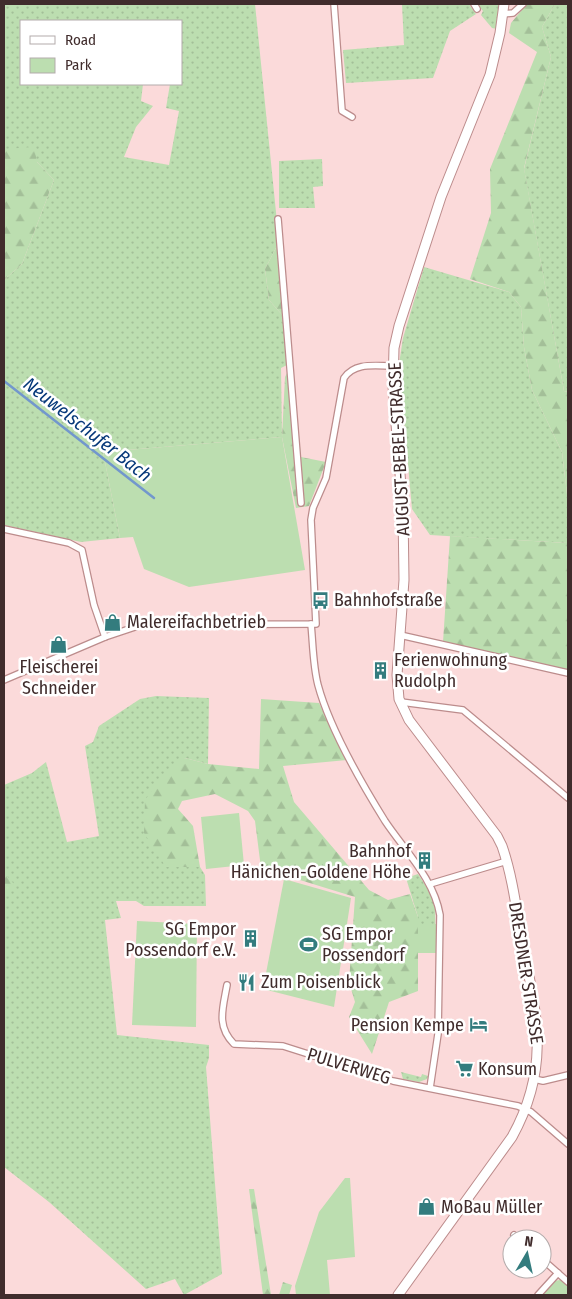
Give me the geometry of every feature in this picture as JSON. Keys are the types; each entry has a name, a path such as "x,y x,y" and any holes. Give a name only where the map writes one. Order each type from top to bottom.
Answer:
{"main road":[{"path":"503,14 504,4"},
{"name":"AUGUST-BEBEL-STRASSE","path":"401,702 397,675 404,580 403,511 392,366 399,326 441,197 490,75 503,14"},
{"name":"DRESDNER STRASSE","path":"398,1295 512,1137 526,1110 538,1054 538,1025 507,861 497,836 409,720 401,702"}],"street":[{"path":"334,4 342,111 352,117"},
{"path":"503,14 513,14 523,4"},
{"path":"278,219 301,503"},
{"path":"4,680 105,637 140,625 316,624 311,520 313,508 326,478 344,378 349,371 357,367 392,366"},
{"path":"4,529 69,543 82,550 94,605 105,637"},
{"path":"311,624 318,684 330,716 373,802 430,884 440,915 438,1042 430,1088"},
{"path":"400,635 568,673"},
{"path":"401,702 464,710 568,798"},
{"path":"430,884 507,861"},
{"name":"PULVERWEG","path":"227,985 222,1018 224,1034 234,1044 283,1046 330,1060 370,1075 502,1102 526,1110"},
{"path":"534,1079 543,1082 568,1076"},
{"path":"526,1110 568,1144"},
{"path":"552,1268 568,1282"},
{"path":"538,1295 558,1273"}],"green space":[{"path":"4,4 255,4 279,242 265,269 269,300 284,317 287,365 281,368 282,437 103,452 120,538 81,542 4,525 4,280 22,264 54,180 37,162 5,149","holes":["20,20 182,20 182,85 170,85 166,108 179,111 169,165 124,157 136,127 153,106 141,101 143,85 20,85"]},
{"path":"402,4 469,4 476,14 450,31 433,78 346,83 343,50 404,45"},
{"path":"477,4 500,4 497,29 492,28 481,15 483,11"},
{"path":"527,4 555,4 542,27 551,57 524,168 564,391 568,392 568,503 562,452 532,390 524,347 521,307 509,292 470,279 491,213 490,169 537,52 509,33 511,23"},
{"path":"555,4 568,4 568,392 564,391 524,169 551,57 542,27"},
{"path":"4,145 5,149 34,147 37,162 54,180 22,264 4,280"},
{"path":"322,159 323,186 313,187 315,208 279,208 279,161"},
{"path":"279,242 284,317 269,300 265,269"},
{"path":"424,267 509,292 521,307 524,347 532,390 562,452 568,503 567,543 430,535 412,509 399,364 403,338"},
{"path":"288,371 293,371 301,457 326,462 309,506 296,508 282,437 285,377"},
{"path":"282,437 305,570 189,587 144,569 133,537 120,538 103,452"},
{"path":"568,503 568,671 443,642 450,536 567,543"},
{"path":"156,696 209,698 208,764 185,758 166,867 200,867 205,875 206,906 144,906 136,901 116,901 121,918 105,920 117,1035 209,1045 209,1058 206,1067 222,1274 184,1295 175,1279 146,1289 49,1202 4,1167 4,785 32,773 46,762 67,842 99,836 85,746 93,742 99,726 140,699"},
{"path":"261,699 319,703 347,760 283,766 294,802 369,890 388,900 410,894 418,917 418,991 389,1002 372,1054 349,1017 355,1002 349,982 355,897 261,868 255,821 248,811 215,794 182,801 178,809 193,826 200,867 166,867 144,833 145,800 161,779 185,758 208,764 259,769"},
{"path":"239,813 244,865 206,869 201,817"},
{"path":"4,873 14,884 7,895 4,895"},
{"path":"418,874 433,897 435,905 436,953 433,953 418,927 418,917 406,878"},
{"name":"SG Empor Possendorf","path":"284,879 351,898 334,1007 263,989"},
{"path":"137,921 197,924 196,1027 132,1025"},
{"path":"418,924 436,924 436,953 418,953"},
{"path":"401,1072 421,1077 422,1074 428,1076 427,1079 419,1082 403,1079"},
{"path":"345,1178 350,1178 355,1257 327,1260 330,1295 296,1295 295,1286 319,1212"},
{"path":"249,1189 254,1189 271,1295 263,1295"},
{"path":"560,1280 568,1286 568,1295 541,1295 554,1281"},
{"path":"283,1282 292,1285 289,1295 279,1295"}],"waterway":[{"name":"Neuwelschufer Bach","path":"4,381 154,498"}],"place":[{"name":"Bahnhofstraße","path":"320,600"},
{"name":"Malereifachbetrieb","path":"113,622"},
{"name":"Fleischerei Schneider","path":"59,644"},
{"name":"Ferienwohnung Rudolph","path":"380,670"},
{"name":"Bahnhof Hänichen-Goldene Höhe","path":"425,861"},
{"name":"SG Empor Possendorf e.V.","path":"250,939"},
{"name":"SG Empor Possendorf","path":"308,944"},
{"name":"Zum Poisenblick","path":"247,982"},
{"name":"Pension Kempe","path":"478,1025"},
{"name":"Konsum","path":"464,1069"},
{"name":"MoBau Müller","path":"427,1207"}]}
